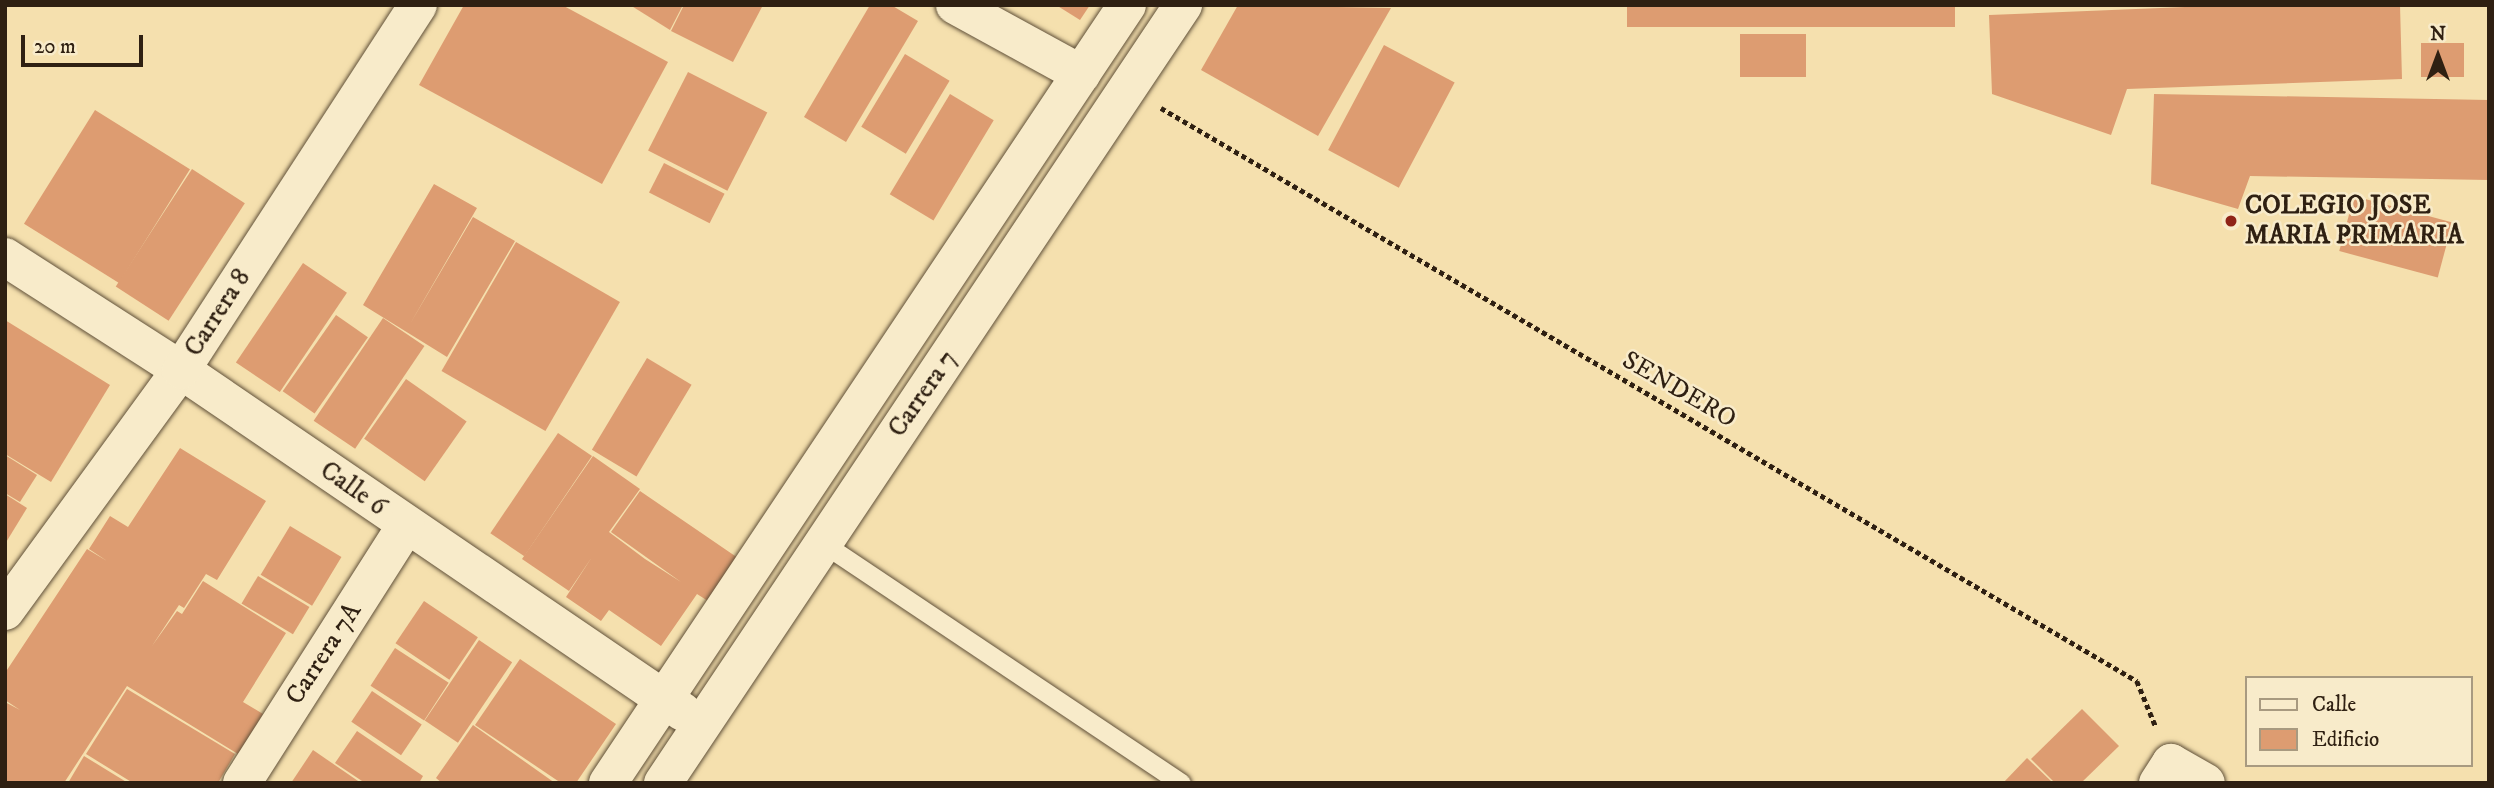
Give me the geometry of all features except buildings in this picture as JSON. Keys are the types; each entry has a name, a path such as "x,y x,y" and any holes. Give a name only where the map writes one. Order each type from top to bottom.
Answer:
{"street":[{"name":"Carrera 8","path":"5,611 181,370 418,5"},
{"path":"956,5 1081,74"},
{"name":"Carrera 7","path":"608,783 1127,5"},
{"name":"Carrera 7","path":"663,783 700,721 1031,238 1183,5"},
{"name":"Calle 6","path":"5,257 181,370 662,701 700,721"},
{"name":"Carrera 7A","path":"242,783 406,526"},
{"path":"2164,773 2206,783"}],"lane":[{"path":"821,542 1181,783"}],"path":[{"name":"SENDERO","path":"1127,88 2137,681 2164,773"}],"place":[{"name":"COLEGIO JOSE MARIA PRIMARIA","path":"2231,221"}]}
